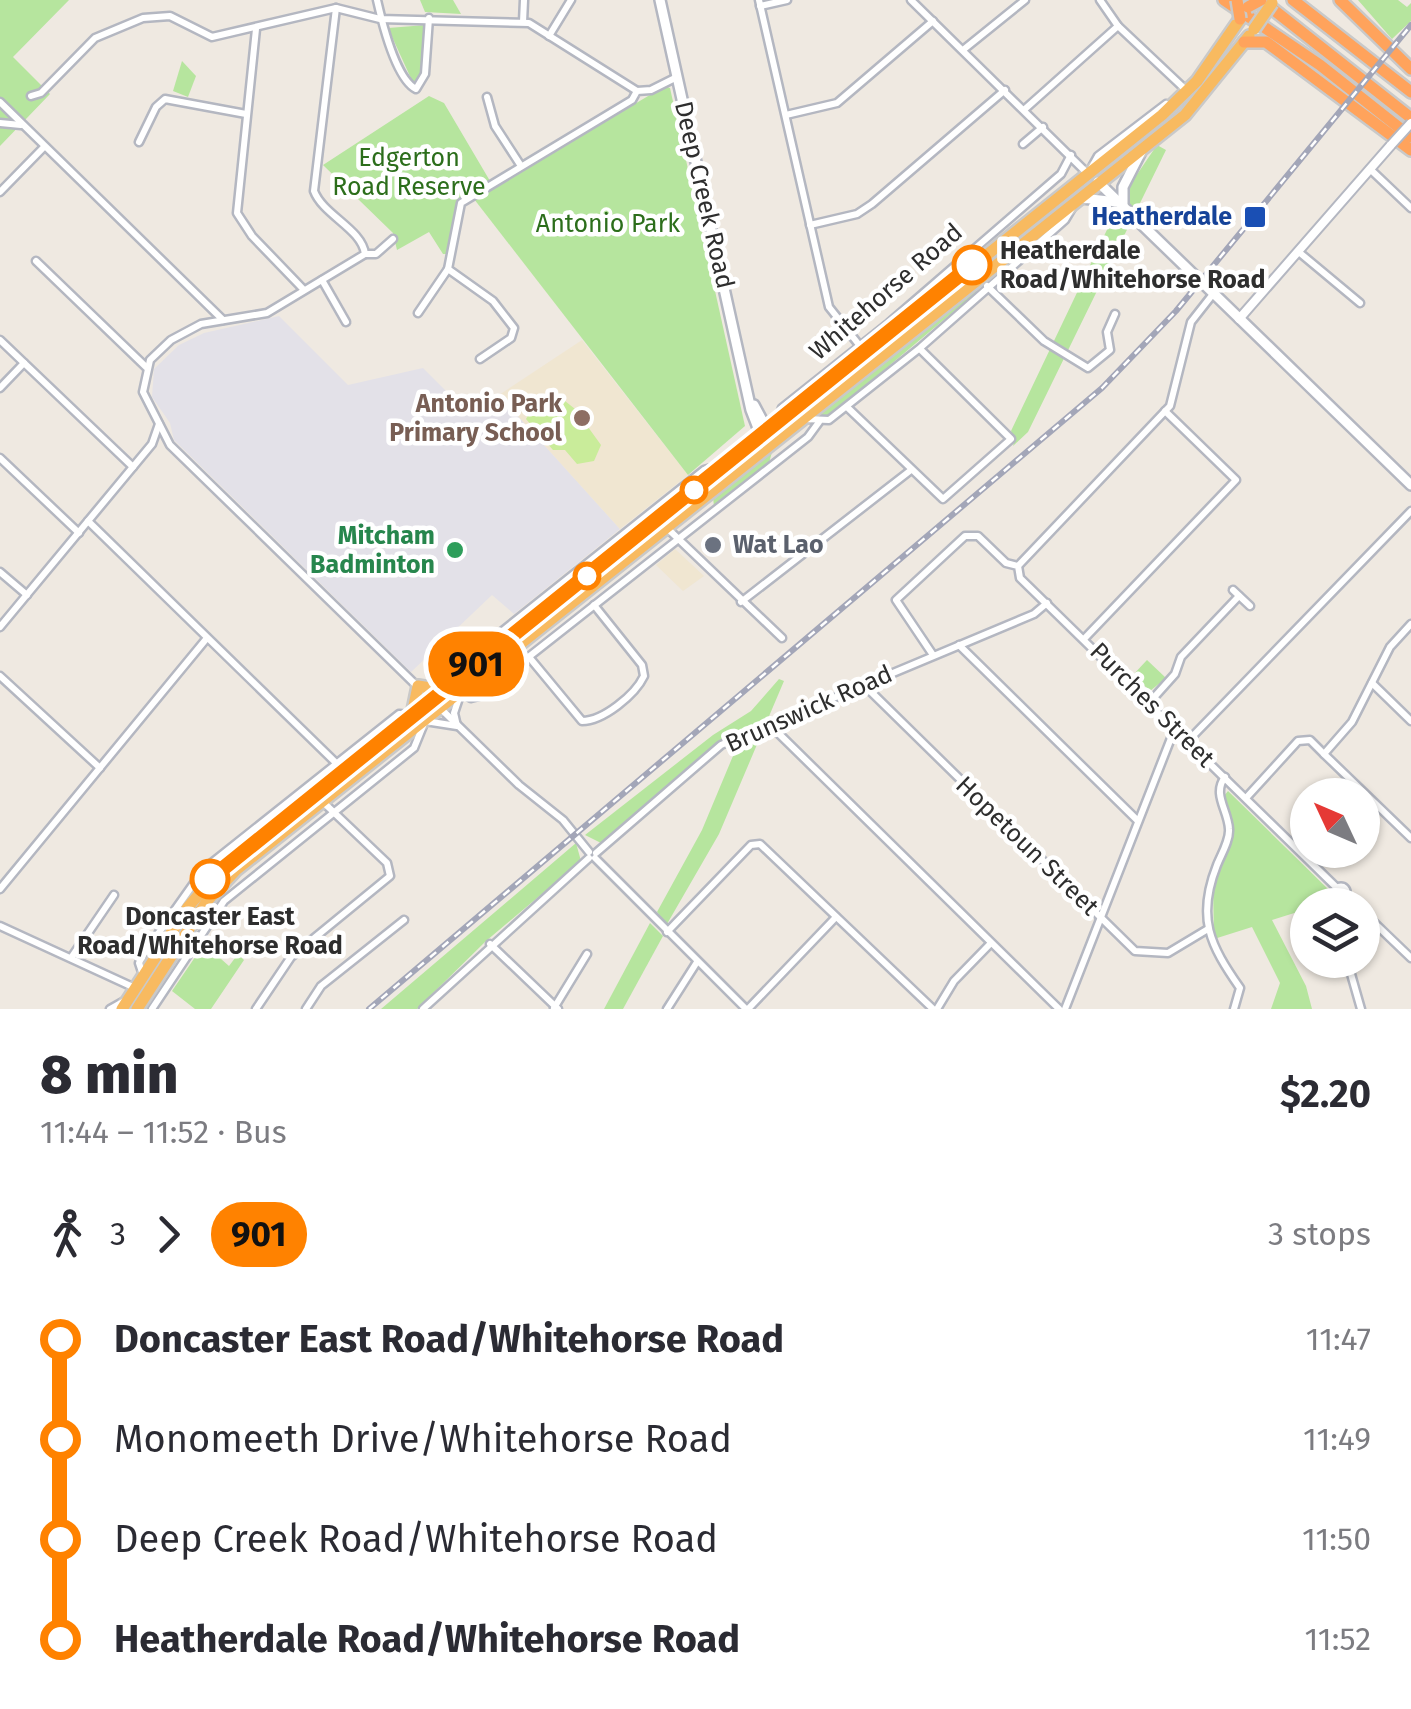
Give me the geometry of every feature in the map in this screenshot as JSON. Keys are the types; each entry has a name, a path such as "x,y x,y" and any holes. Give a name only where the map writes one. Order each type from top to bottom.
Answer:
{"highway":[{"path":"1224,0 1320,65 1411,137"},
{"path":"1293,0 1411,92"},
{"path":"1303,0 1411,92"},
{"path":"1340,0 1411,69"},
{"path":"1093,178 1188,92 1240,20 1260,1"},
{"path":"1093,178 1145,145 1194,106 1254,29 1260,1"},
{"path":"1260,1 1411,120"},
{"path":"1244,42 1266,42 1411,150"},
{"name":"Whitehorse Road","path":"141,991 144,976 188,907 217,872 436,704 461,692 667,528 769,437 1076,199 1093,178"},
{"name":"Whitehorse Road","path":"436,704 444,690 728,463 802,419 1062,208 1093,178"},
{"path":"418,718 418,686 444,690"},
{"name":"Whitehorse Road","path":"129,1006 220,886 418,718"}],"main road":[{"name":"Deep Creek Road","path":"660,0 754,421 769,437"},
{"path":"1121,205 1123,187 1145,145"},
{"path":"1093,178 1411,485"},
{"path":"1076,199 1121,205"},
{"name":"Deep Creek Road","path":"748,389 769,437"},
{"path":"728,463 751,437 754,421"}],"street":[{"path":"377,0 380,18 407,83 416,89 425,74 429,18"},
{"path":"523,22 524,0"},
{"path":"549,36 571,0"},
{"path":"787,0 760,3 829,307 860,346"},
{"path":"912,0 1093,178"},
{"path":"963,50 1025,0"},
{"path":"1100,0 1118,26 1188,92"},
{"path":"336,8 314,191 320,203 362,244 365,254"},
{"path":"31,96 42,93 96,38 142,18 170,16 212,37 336,8 380,18 523,22 638,90 645,92 676,78"},
{"path":"786,115 837,103 933,22"},
{"path":"1024,109 1118,26"},
{"path":"256,28 237,213 252,236 304,291"},
{"path":"418,313 448,269 458,210 468,199 632,100 638,90"},
{"path":"810,225 857,214 872,204 1005,90"},
{"path":"487,97 495,126 521,166"},
{"path":"138,142 156,107 165,99 246,114"},
{"path":"0,102 224,321"},
{"path":"1240,319 1411,120"},
{"path":"0,122 22,125"},
{"path":"1023,144 1043,127"},
{"path":"0,192 44,147"},
{"name":"Whitehorse Road","path":"769,437 782,408 1061,174 1071,156"},
{"path":"1370,169 1411,208"},
{"name":"Whitehorse Road","path":"461,692 476,698 776,462 817,429 820,422 847,406 920,348 1062,208"},
{"path":"393,239 376,254 365,254 267,313 201,324 171,340 146,367 143,392 167,440 457,726 563,820 696,962 747,1009 836,917"},
{"path":"1300,253 1360,303"},
{"path":"36,261 146,367"},
{"path":"448,269 493,301 514,328 511,338 480,360"},
{"path":"322,280 346,322"},
{"path":"987,286 1054,349 1088,368 1110,350 1106,332 1114,314"},
{"path":"1018,566 1172,402 1190,322 1214,294"},
{"path":"0,340 133,467"},
{"path":"847,406 943,499 1011,439 920,348"},
{"path":"0,388 24,363"},
{"path":"1084,639 1236,480 1165,411"},
{"path":"802,419 820,422"},
{"path":"0,626 152,444 159,423"},
{"path":"769,437 776,462"},
{"path":"152,444 167,440"},
{"path":"0,458 79,533"},
{"path":"741,602 911,470"},
{"path":"1188,741 1411,511"},
{"path":"88,521 336,763"},
{"path":"667,528 782,638"},
{"name":"Purches Street","path":"933,655 896,600 965,536 978,536 1006,563 1018,566 1020,578 1335,888"},
{"path":"0,572 27,594"},
{"path":"1148,702 1175,674 1182,657 1236,593 1250,606"},
{"name":"Brunswick Road","path":"422,1009 490,944 721,745 1034,614 1046,603"},
{"path":"528,657 582,721 597,719 642,682 644,670 594,605"},
{"path":"1324,754 1352,722 1390,646 1411,624"},
{"path":"0,889 208,638"},
{"path":"958,645 1138,822"},
{"path":"0,676 100,768"},
{"path":"1372,683 1411,721"},
{"name":"Hopetoun Street","path":"863,684 1142,954 1168,953 1208,929"},
{"path":"457,726 454,713 461,692"},
{"name":"Whitehorse Road","path":"144,976 139,963 143,955 199,874 399,714 418,718 418,744 224,901 152,1009"},
{"path":"418,718 457,726"},
{"path":"769,724 990,944 1062,1009 1175,728"},
{"path":"1246,798 1298,741 1310,740 1411,838"},
{"path":"1225,777 1219,792 1229,836 1210,883 1208,929 1215,951 1241,991 1234,1009"},
{"path":"256,1009 291,957 387,881 392,870 323,801"},
{"path":"667,932 750,845 760,844 935,1009 954,981 990,944"},
{"path":"71,958 114,895"},
{"path":"306,1009 322,986 404,920"},
{"path":"0,926 141,991"},
{"path":"1380,929 1411,958"},
{"path":"490,944 556,1008 587,954"},
{"path":"668,1009 696,962"},
{"path":"1352,978 1361,1009"},
{"name":"Whitehorse Road","path":"110,1009 129,1006"}],"shaded area":[{"path":"279,316 348,385 423,368 451,396 499,395 620,529 514,614 492,595 411,672 174,440 170,423 152,397 154,369 179,345 204,333"},
{"name":"Antonio Park Primary School","path":"582,340 688,475 620,529 499,395"},
{"path":"675,549 704,576 683,591 656,565"}],"green space":[{"path":"0,0 69,0 13,57 50,94 0,146"},
{"path":"420,0 453,0 461,14 425,12"},
{"path":"1358,0 1398,0 1407,7 1411,3 1411,21 1392,39"},
{"path":"426,25 421,78 414,85 388,28"},
{"path":"182,61 196,76 188,97 173,91"},
{"name":"Antonio Park","path":"665,86 670,88 745,426 688,475 474,199"},
{"name":"Edgerton Road Reserve","path":"429,96 444,103 490,181 456,204 448,254 443,254 429,232 397,250 393,233 323,165"},
{"path":"1157,145 1166,150 1028,432 1013,446 1011,431 1125,192"},
{"path":"1032,224 836,388 809,406"},
{"path":"975,288 977,292 828,417 811,419"},
{"path":"555,393 575,409 601,445 594,461 577,464 565,450 553,450 526,419 538,399"},
{"path":"772,452 769,463 714,507 713,497"},
{"path":"1147,660 1166,678 1150,691 1133,675"},
{"path":"779,679 784,681 719,834 667,924 657,912 702,830 743,732 714,745 601,843 585,835 713,735 751,711"},
{"path":"1228,791 1290,852 1290,868 1307,868 1327,888 1290,888 1290,914 1272,920 1290,955 1290,978 1302,978 1312,1009 1271,1009 1280,983 1252,927 1214,939 1213,884 1234,833 1224,796"},
{"path":"576,843 581,861 486,941 417,1009 381,1009"},
{"path":"650,923 663,936 623,1009 604,1009"},
{"path":"204,944 229,966 238,954 244,960 211,1009 195,1009 172,991"}],"railway":[{"path":"369,1009 1102,388 1176,311 1411,25"}],"bus line":[{"name":"901","path":"210,879 263,832 886,338 972,265"}],"place":[{"name":"Heatherdale","path":"1255,217"},
{"name":"Heatherdale Road/Whitehorse Road","path":"972,265"},
{"name":"Antonio Park Primary School","path":"582,418"},
{"name":"Wat Lao","path":"713,545"},
{"name":"Mitcham Badminton","path":"455,550"},
{"name":"Doncaster East Road/Whitehorse Road","path":"210,879"}]}
